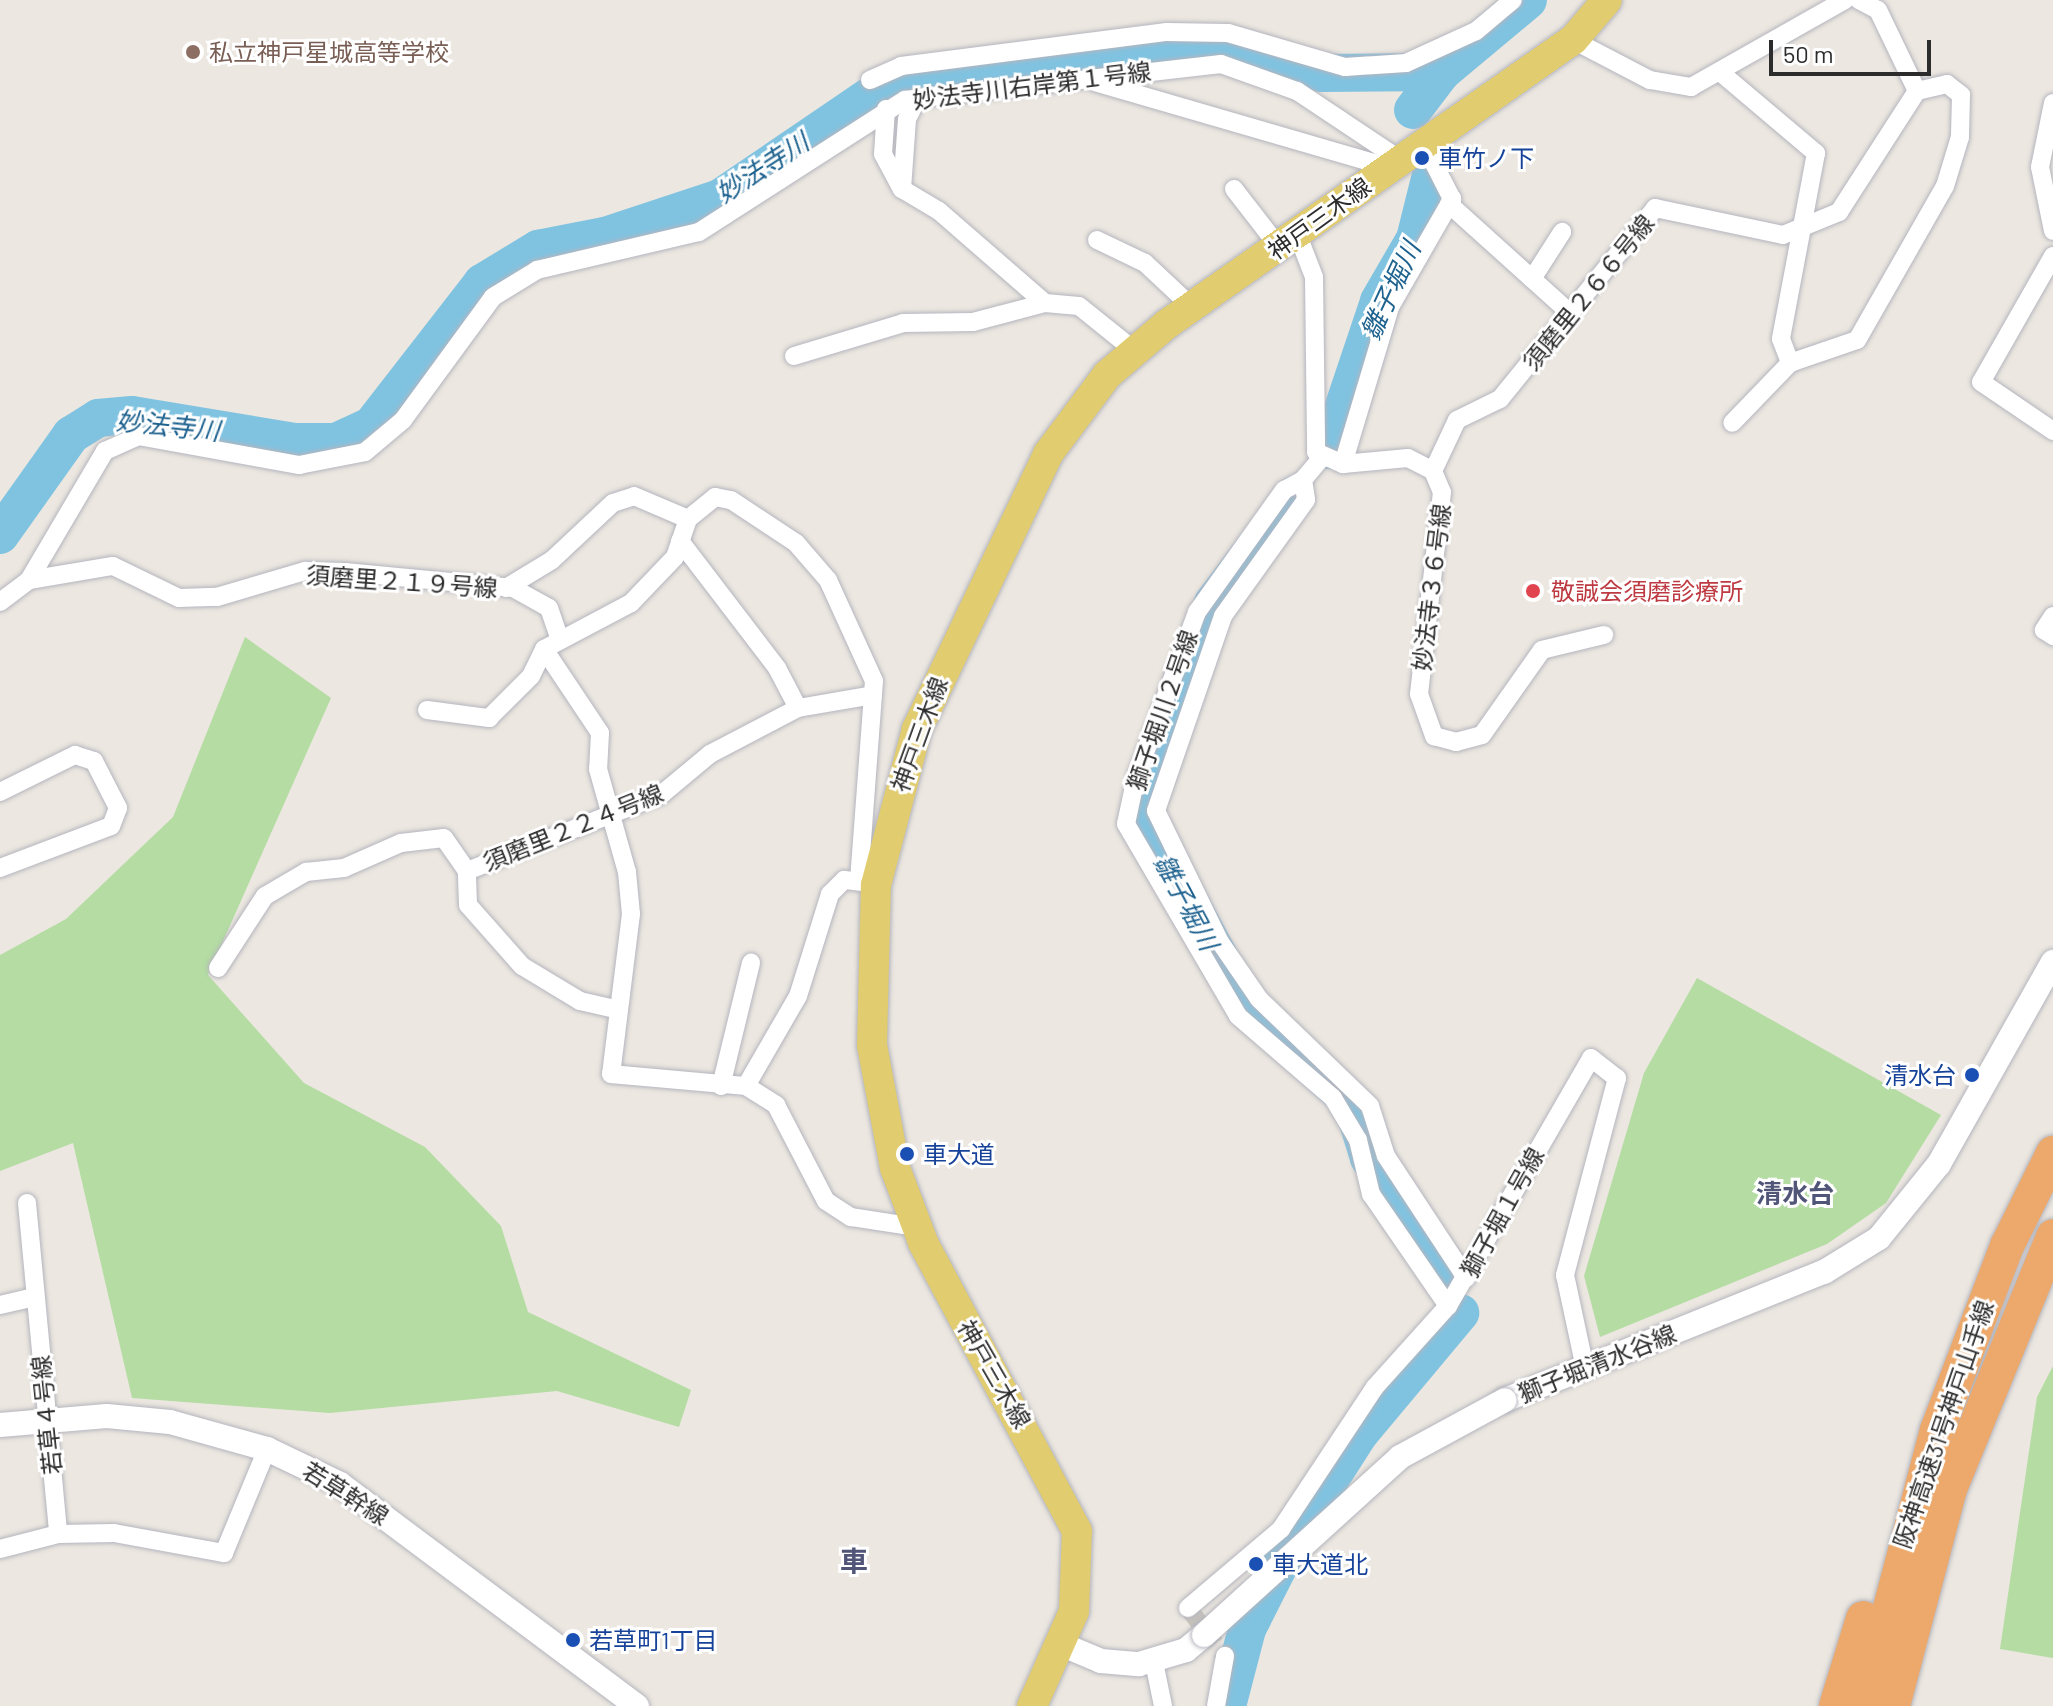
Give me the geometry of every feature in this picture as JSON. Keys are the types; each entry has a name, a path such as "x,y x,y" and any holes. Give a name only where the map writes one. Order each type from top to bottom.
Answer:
{"highway":[{"name":"阪神高速31号神戸山手線","path":"1864,1706 1897,1561 1955,1379 2007,1246 2053,1153"},
{"name":"阪神高速31号神戸山手線","path":"1893,1706 1950,1489 2053,1236"},
{"path":"1836,1706 1912,1454 1955,1379"},
{"path":"1911,1706 1950,1489"}],"main road":[{"name":"神戸三木線","path":"1032,1706 1063,1645 1080,1575 1071,1512 916,1227 895,1168 872,1045 867,882 926,702 990,565 1048,454 1085,401 1135,351 1192,307 1403,156 1573,40 1607,0"}],"street":[{"path":"870,80 901,66 1167,32 1228,33 1345,67 1406,63 1476,31 1513,0"},
{"path":"1573,40 1650,80 1691,87 1845,0"},
{"path":"1732,423 1790,363 1857,340 1945,186 1960,137 1961,95 1947,84 1917,91 1878,10 1859,0"},
{"name":"妙法寺川右岸第１号線","path":"29,580 105,451 138,436 299,465 365,452 403,420 493,297 537,270 699,232 886,109 917,99 1221,64 1297,91 1403,156"},
{"path":"1720,72 1816,153 1781,339 1790,363"},
{"path":"1085,79 1403,156 1446,180 1449,204 1390,307 1343,464"},
{"name":"須磨里２６６号線","path":"1433,471 1457,420 1500,399 1655,208 1783,235 1839,212 1917,91"},
{"path":"902,189 907,119 917,99"},
{"path":"2053,103 2040,167 2049,195 2053,231"},
{"path":"886,109 883,154 902,189 950,219 1045,303"},
{"path":"1234,189 1288,240 1314,277 1309,326 1316,452 1323,456"},
{"path":"1449,204 1570,313"},
{"path":"1532,279 1562,232"},
{"path":"1097,240 1145,263 1192,307"},
{"path":"2053,256 1981,382 2053,431"},
{"path":"794,356 903,323 973,322 1045,303 1079,306 1135,351"},
{"name":"妙法寺３６号線","path":"1323,456 1343,464 1408,458 1433,471 1442,492 1419,694 1434,736 1456,742 1482,735 1542,650 1604,635"},
{"name":"獅子堀川２号線","path":"1323,456 1303,480 1284,490 1197,612 1136,777 1126,824 1238,1016 1333,1098 1358,1140 1371,1194 1448,1306"},
{"path":"1303,480 1306,500 1223,616 1156,811 1220,942 1259,999 1370,1106 1386,1156 1466,1278"},
{"path":"506,588 552,560 613,503 646,497 688,519"},
{"path":"427,710 489,718 531,676 544,649 559,637 631,603 675,557 688,519 715,497 731,500 796,543 856,629 873,695 867,882 844,880 830,894 798,996 746,1086"},
{"path":"680,541 777,668 798,708"},
{"name":"須磨里２１９号線","path":"0,602 29,580 128,567 179,598 217,597 305,571 506,588 537,597 559,637"},
{"path":"2053,616 2044,630 2053,636"},
{"path":"544,649 600,733 598,769 612,812 631,914 615,1009 611,1074 746,1086 776,1105 826,1201 851,1217 916,1227"},
{"name":"須磨里２２４号線","path":"615,1009 580,1001 522,966 468,905 467,871 662,794 710,754 798,708 873,695"},
{"path":"0,792 75,755 94,761 118,808 111,826 0,868"},
{"path":"218,968 265,896 306,872 344,868 401,843 444,838 467,871"},
{"name":"獅子堀清水谷線","path":"1063,1645 1101,1661 1154,1662 1204,1635 1400,1457 1505,1400 1824,1272 1879,1238 1939,1164 2053,962"},
{"path":"721,1086 751,963"},
{"name":"獅子堀１号線","path":"1188,1608 1281,1529 1375,1387 1448,1306 1591,1058 1617,1078 1565,1275 1585,1368"},
{"name":"若草４号線","path":"27,1203 58,1534"},
{"path":"0,1305 34,1297"},
{"name":"若草幹線","path":"0,1425 46,1418 170,1422 267,1449 340,1484 637,1706"},
{"path":"0,1549 58,1534 114,1533 224,1553 267,1449"},
{"path":"1216,1706 1225,1656"},
{"path":"1154,1662 1163,1706"}],"green space":[{"path":"245,637 331,698 208,975 304,1083 425,1147 501,1226 528,1312 691,1390 679,1427 557,1391 330,1413 132,1398 73,1143 0,1171 0,955 66,919 173,817"},
{"path":"1697,978 1941,1115 1886,1203 1827,1244 1600,1337 1584,1276 1644,1073"},
{"path":"2053,1366 2053,1658 2000,1649 2037,1397"}],"waterway":[{"name":"妙法寺川","path":"0,535 71,435 98,418 132,415 295,442 336,442 372,425 482,283 538,249 605,236 720,198 889,83 1221,43 1321,73 1442,72 1528,0"},
{"name":"雛子堀川","path":"1413,110 1442,72"},
{"name":"雛子堀川","path":"1329,450 1379,301 1415,239 1431,175"},
{"name":"雛子堀川","path":"1295,495 1213,603 1140,811 1246,1006 1352,1103 1369,1158 1445,1272"},
{"name":"雛子堀川","path":"1227,1706 1247,1629 1294,1536 1359,1434 1460,1313"}],"tunnel":[{"path":"1188,1608 1225,1656"}],"place":[{"name":"私立神戸星城高等学校","path":"193,52"},
{"name":"車竹ノ下","path":"1422,158"},
{"name":"敬誠会須磨診療所","path":"1533,591"},
{"name":"清水台","path":"1972,1075"},
{"name":"車大道","path":"907,1154"},
{"name":"車大道北","path":"1256,1564"},
{"name":"若草町1丁目","path":"573,1640"}],"district":[{"name":"清水台","path":"1795,1193"},
{"name":"車","path":"854,1560"}]}
